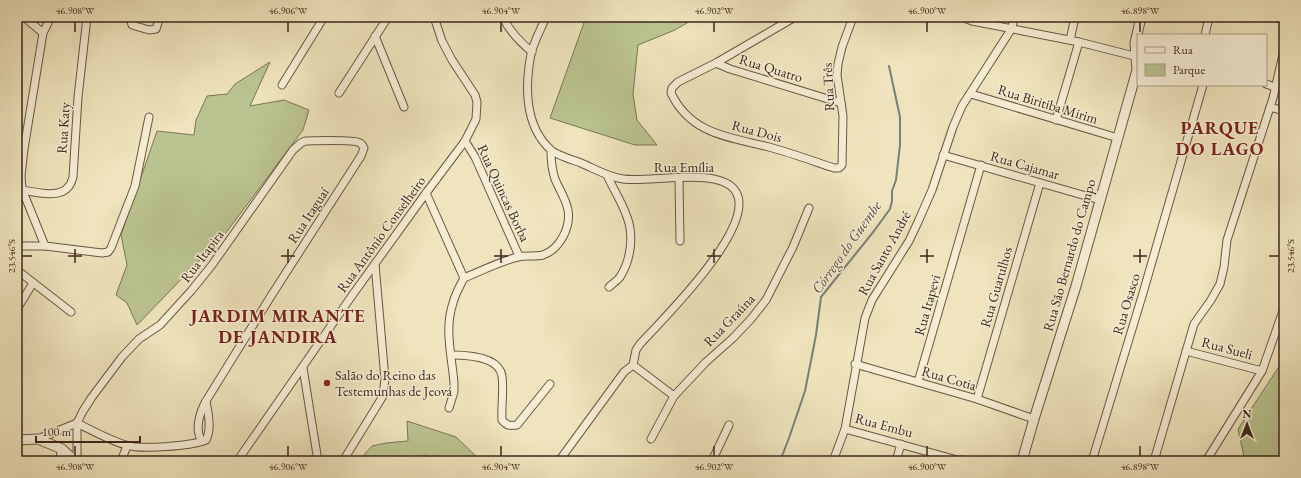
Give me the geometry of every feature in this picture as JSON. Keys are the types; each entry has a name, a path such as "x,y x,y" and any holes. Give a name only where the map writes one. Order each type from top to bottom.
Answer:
{"street":[{"path":"24,17 43,33"},
{"path":"45,246 20,189 23,156 43,33 51,17"},
{"name":"Rua Katy","path":"20,189 54,194 64,191 70,186 73,177 78,97 87,17"},
{"path":"132,17 132,25 149,30 154,30 157,28 160,17"},
{"path":"282,85 324,17"},
{"path":"339,93 388,17"},
{"name":"Rua Antônio Conselheiro","path":"240,457 374,264 465,141 476,119 477,102 475,95 452,60 442,40 434,17"},
{"path":"503,17 510,30 522,45 532,52"},
{"name":"Rua Emília","path":"546,17 532,52 528,83 530,113 535,128 552,151 606,175 622,179 637,180 694,177 722,180 737,192 740,205 735,225 721,249 699,279 640,344 636,350 632,365 624,372 559,461"},
{"path":"716,63 795,17"},
{"name":"Rua Três","path":"843,158 843,116 837,75 838,64 853,17"},
{"path":"962,17 1137,56"},
{"path":"1012,28 1014,17"},
{"path":"1070,40 1074,17"},
{"name":"Rua São Bernardo do Campo","path":"1137,34 1141,17"},
{"path":"1205,34 1209,17"},
{"path":"1272,17 1284,20"},
{"name":"Rua Santo André","path":"833,461 844,429 855,364 865,318 872,300 918,222 932,190 943,155 959,113 1012,28"},
{"name":"Rua São Bernardo do Campo","path":"1022,461 1034,418 1076,286 1137,70 1135,43 1137,34"},
{"path":"375,36 404,107"},
{"path":"1056,120 1079,42"},
{"path":"1154,461 1194,324 1220,284 1224,267 1227,240 1270,107 1284,50"},
{"name":"Rua Dois","path":"716,63 678,82 672,88 671,93 681,109 690,119 707,130 729,138 771,147 834,168 841,167 843,158"},
{"name":"Rua Quatro","path":"716,63 730,69 841,103"},
{"path":"1267,84 1275,87"},
{"name":"Rua Osasco","path":"1092,461 1143,293 1203,86"},
{"name":"Rua Biritiba Mirim","path":"971,94 1118,138"},
{"path":"1270,107 1284,111"},
{"path":"17,246 45,246 102,253 108,252 111,248 135,186 149,117"},
{"name":"Rua Itapira","path":"76,461 77,424 92,397 122,357 139,339 160,325 175,310 212,265 293,150 305,141 358,142 361,144"},
{"name":"Rua Quincas Borba","path":"465,141 475,157 519,256"},
{"name":"Rua Itaguaí","path":"77,424 127,446 157,447 188,445 202,442 199,437 199,422 202,408 271,296 361,156 364,148 361,144"},
{"path":"449,408 454,392 449,329 450,314 464,278 519,256 533,257 544,254 560,242 567,225 568,210 552,168 552,151"},
{"name":"Rua Cajamar","path":"943,155 1100,200"},
{"name":"Rua Itapevi","path":"918,382 981,165"},
{"path":"606,175 628,217 631,239 629,255 625,267 619,278 609,287"},
{"path":"679,178 680,241"},
{"name":"Rua Guarulhos","path":"977,399 1040,183"},
{"path":"426,193 464,278"},
{"name":"Rua Graúna","path":"651,439 674,396 706,362 738,333 766,300 810,208"},
{"path":"343,461 383,396 385,388 374,264"},
{"path":"17,270 71,312"},
{"path":"17,309 33,283"},
{"path":"1206,461 1262,371 1284,308"},
{"name":"Rua Sueli","path":"1186,351 1262,371"},
{"path":"451,354 478,357 491,361 498,367 502,374 502,420 511,426 517,425 550,384"},
{"name":"Rua Cotia","path":"855,364 977,399 1034,418"},
{"path":"632,365 674,396"},
{"path":"303,368 318,461"},
{"path":"17,440 38,439 77,424"},
{"path":"712,461 729,425"},
{"name":"Rua Embu","path":"844,429 961,461"},
{"path":"38,439 62,448 76,461"},
{"path":"896,461 901,444"},
{"path":"121,461 127,446"},
{"path":"58,461 62,448"}],"green space":[{"path":"586,17 697,17 675,30 638,45 633,94 637,120 657,145 635,145 550,118"},
{"path":"270,62 250,106 284,100 309,110 303,130 225,234 137,325 127,303 116,295 127,265 121,235 157,131 194,135 196,120 207,96 227,94 235,84"},
{"path":"1284,359 1284,461 1245,461 1238,429"},
{"path":"407,421 456,437 481,461 429,461 425,455 416,461 366,461 364,455 372,446 408,441"}],"waterway":[{"name":"Córrego do Guembe","path":"780,461 805,391 816,335 821,297 890,209 892,191 896,180 900,145 900,117 889,66"}],"place":[{"name":"Salão do Reino das Testemunhas de Jeová","path":"327,383"}],"district":[{"name":"PARQUE DO LAGO","path":"1220,137"},
{"name":"JARDIM MIRANTE DE JANDIRA","path":"278,325"}]}
